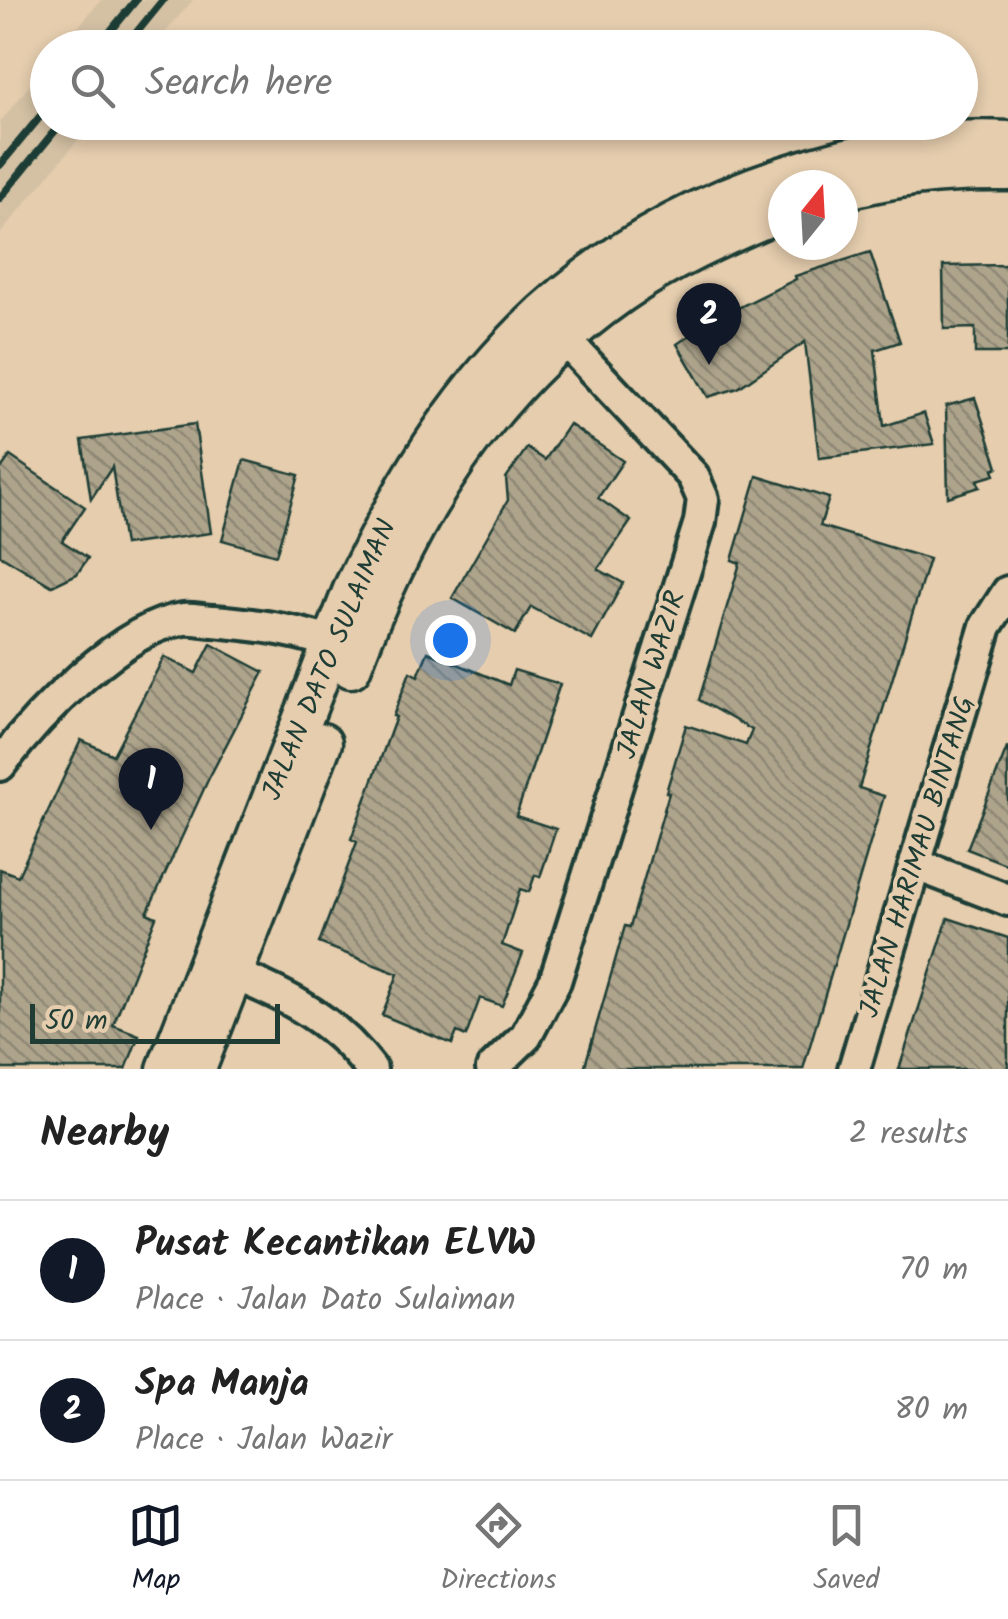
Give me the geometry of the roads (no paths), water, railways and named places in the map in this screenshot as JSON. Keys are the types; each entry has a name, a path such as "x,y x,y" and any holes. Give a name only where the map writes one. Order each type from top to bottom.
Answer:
{"street":[{"name":"JALAN DATO SULAIMAN","path":"978,139 1008,140"},
{"name":"JALAN DATO SULAIMAN","path":"167,1069 220,969 345,648 449,470 552,326 568,290 635,243 707,204 840,158 891,146 962,140"},
{"path":"858,186 952,170 1008,171"},
{"name":"JALAN DATO SULAIMAN","path":"552,326 624,291 698,248 768,217"},
{"name":"JALAN WAZIR","path":"492,1069 526,1036 556,982 700,522 703,500 693,476 552,326"},
{"name":"JALAN HARIMAU BINTANG","path":"854,1069 986,626 1008,592"},
{"path":"0,765 27,729 95,666 137,637 182,619 261,624 345,648"},
{"path":"917,865 1008,900"},
{"name":"JALAN DATO SULAIMAN","path":"196,1069 220,969"},
{"path":"220,969 269,988 310,1011 335,1028 371,1069"}],"railway":[{"path":"112,30 136,0"},
{"path":"139,30 163,0"},
{"path":"0,165 30,129"},
{"path":"0,198 47,140"}],"place":[{"name":"Spa Manja","path":"709,365"},
{"name":"Pusat Kecantikan ELVW","path":"151,830"}]}
